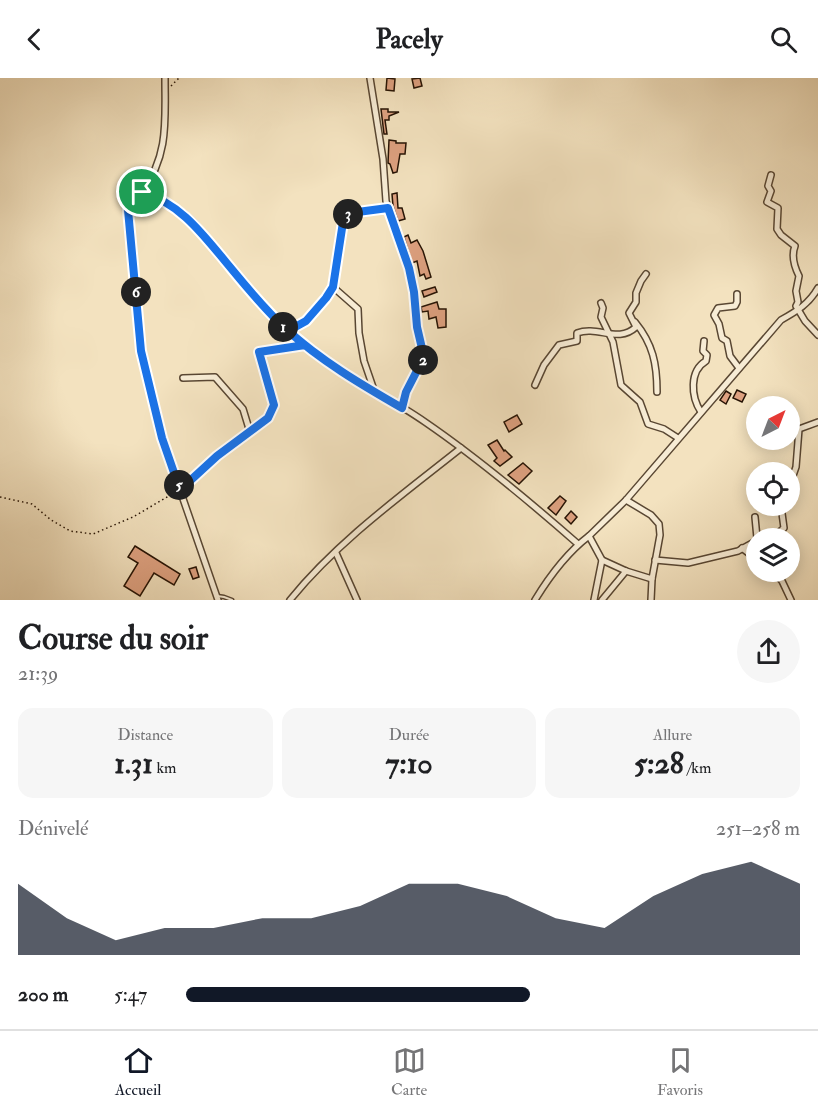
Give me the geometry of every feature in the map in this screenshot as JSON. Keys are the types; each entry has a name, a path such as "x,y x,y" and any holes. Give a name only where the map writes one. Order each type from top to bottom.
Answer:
{"street":[{"path":"165,78 164,141 157,168 142,192 133,196 128,210 141,351 162,438 217,598"},
{"path":"370,78 388,208 409,268 417,327 424,357 406,392 402,408"},
{"path":"771,175 768,186 771,191 767,202 778,208 777,229 795,246 793,252 795,268 799,276 796,291 798,311 818,335"},
{"path":"142,192 153,195 191,220 250,292 305,345 342,373 423,421 500,476 578,544"},
{"path":"288,331 306,321 333,287 344,218 350,213 388,208"},
{"path":"646,274 641,280 636,293 636,302 629,313 645,334 653,354 657,367 657,392"},
{"path":"333,287 358,309 364,361 375,393"},
{"path":"535,600 578,544 626,500 781,320 798,311 814,297 818,288"},
{"path":"737,294 735,306 718,308 714,315 722,338 727,341 730,356 739,368"},
{"path":"601,303 603,308 601,317 614,342 621,385 640,402 648,424 664,429 678,438"},
{"path":"535,385 544,365 559,345 577,341 577,333 586,330 615,336 631,332 636,327 634,321"},
{"path":"701,412 697,405 694,374 706,361 708,355 703,351 704,341"},
{"path":"180,490 217,456 268,418 273,410 259,352 305,345"},
{"path":"183,378 215,377 243,409 250,432"},
{"path":"796,462 799,429 818,422"},
{"path":"290,600 379,513 461,448"},
{"path":"626,500 651,515 659,524 660,535 652,579 651,600"},
{"path":"755,517 755,528"},
{"path":"589,536 602,560 652,579"},
{"path":"655,560 688,563 746,546"},
{"path":"742,548 746,551"},
{"path":"336,553 357,600"},
{"path":"594,600 602,560"},
{"path":"602,600 626,571"},
{"path":"782,582 791,600"}],"lane":[{"path":"217,598 224,597 232,600"}],"path":[{"path":"165,91 179,78"},
{"path":"0,497 32,504 51,520 70,531 93,534 133,517 180,490"}],"building":[{"path":"387,78 395,79 394,91 386,90"},
{"path":"420,78 422,86 414,88 412,79"},
{"path":"381,109 388,109 388,112 399,112 389,116 389,120 385,120 387,134 384,134"},
{"path":"389,140 406,143 405,154 400,154 397,172 393,173 388,163"},
{"path":"397,193 398,208 402,208 405,219 398,221 392,194"},
{"path":"408,235 411,243 417,240 431,277 426,279 424,274 420,276 417,261 412,263 404,237"},
{"path":"435,287 437,292 424,297 422,291"},
{"path":"437,302 439,309 446,309 446,327 438,328 436,317 429,319 428,311 422,312 421,307"},
{"path":"737,390 746,394 742,402 733,398"},
{"path":"726,391 731,394 726,404 720,400"},
{"path":"517,415 522,424 509,432 504,422"},
{"path":"497,440 504,451 512,457 500,466 494,461 497,458 488,445"},
{"path":"523,463 532,471 519,484 508,475"},
{"path":"560,496 566,501 556,515 548,508"},
{"path":"571,511 577,517 571,524 565,518"},
{"path":"135,546 180,574 174,585 154,573 140,596 124,586 138,563 128,557"},
{"path":"196,567 199,577 193,579 189,569"}],"route":[{"path":"142,192 133,196 128,210 141,351 162,438 180,490 217,456 272,413 274,405 259,352 305,345 288,331 306,321 333,287 343,222 346,215 350,213 388,208 409,268 417,327 424,357 410,382 402,408 342,373 288,331 250,292 191,220 153,195 142,192"}]}
